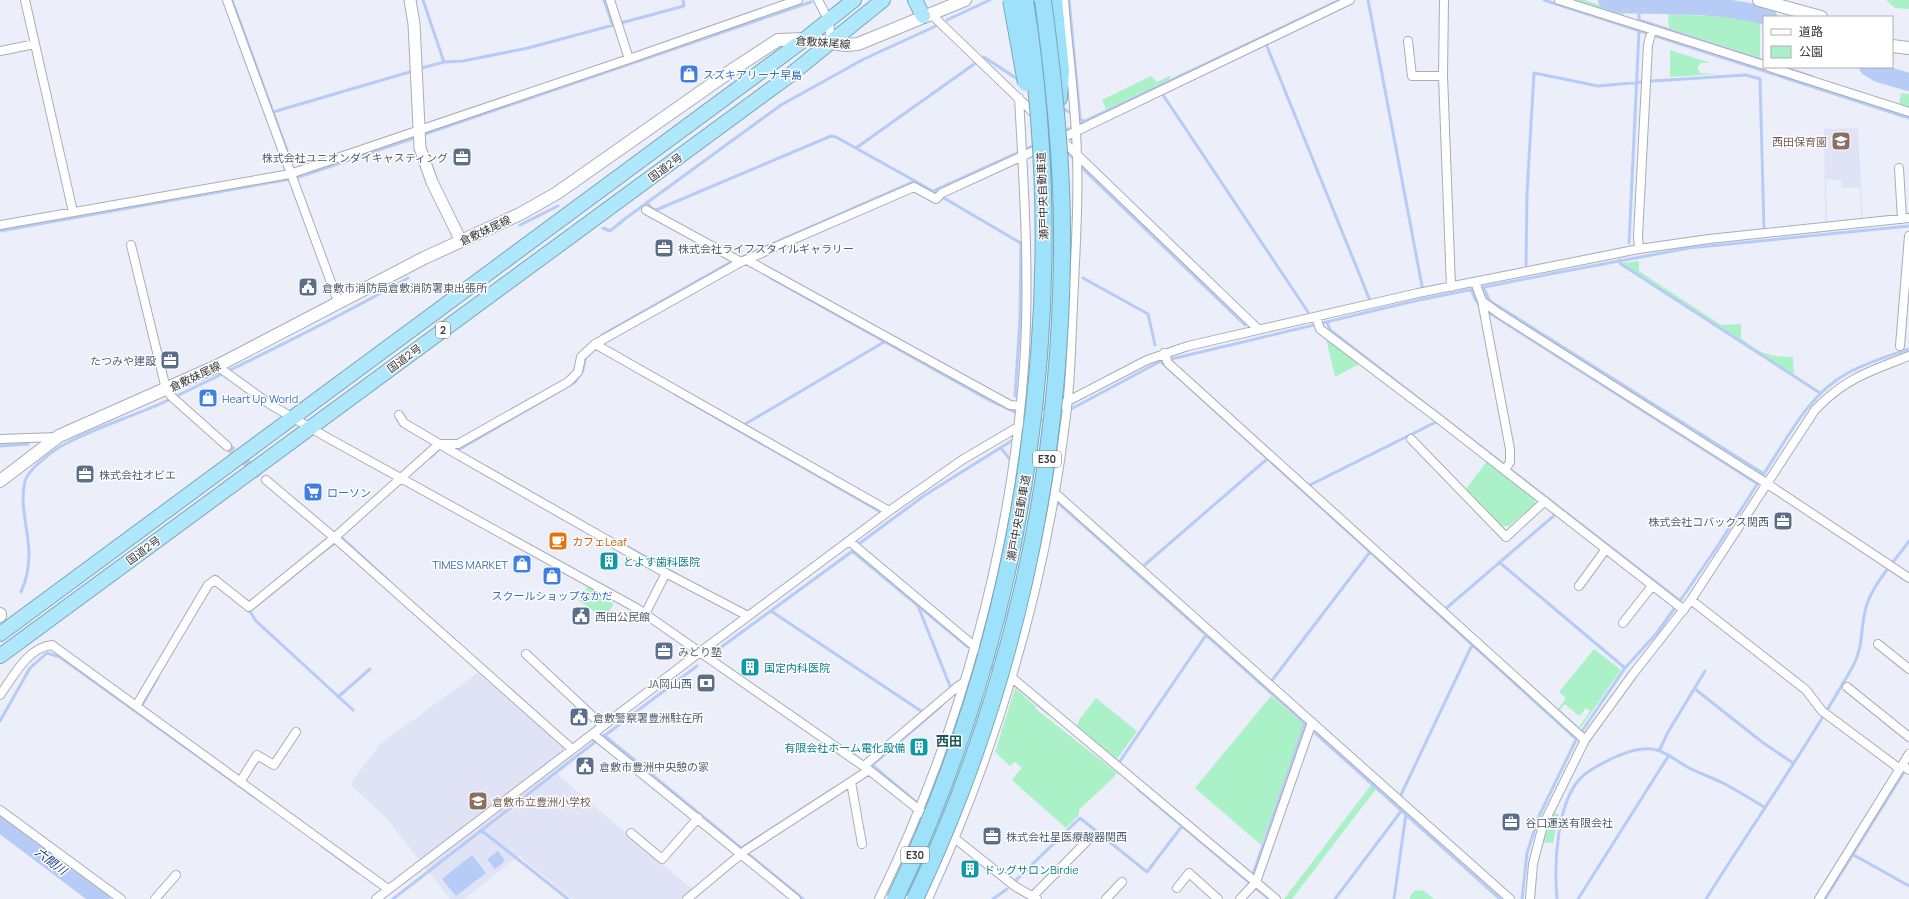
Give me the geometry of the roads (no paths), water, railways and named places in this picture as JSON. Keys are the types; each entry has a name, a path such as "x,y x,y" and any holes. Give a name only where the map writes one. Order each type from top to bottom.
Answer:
{"highway":[{"name":"国道2号","path":"0,634 829,21 854,0"},
{"name":"国道2号","path":"0,656 790,75 882,0"},
{"path":"915,0 927,15"},
{"path":"1011,0 1033,132 1044,248"},
{"name":"瀬戸中央自動車道","path":"895,899 935,810 960,743 982,675 1008,568 1024,488 1033,426 1038,368 1044,248 1039,123 1025,0"},
{"name":"瀬戸中央自動車道","path":"916,899 952,818 977,749 999,680 1034,537 1052,425 1058,368 1062,248 1057,132 1043,0"},
{"path":"1054,0 1061,71 1057,132"}],"main road":[{"name":"倉敷妹尾線","path":"0,481 59,436 171,395 218,367 424,258 520,214 557,193 735,68 778,40 805,38 846,45 858,44 965,0"},
{"path":"1760,0 1816,16"},
{"path":"1893,46 1909,48"}],"street":[{"path":"25,0 73,212"},
{"path":"227,0 339,304"},
{"path":"410,0 414,24 420,148 432,182 461,241"},
{"path":"610,0 629,59"},
{"path":"0,225 291,177 419,131 798,0"},
{"path":"818,0 829,21 831,42"},
{"path":"928,899 955,839 996,731 1013,678 1041,566 1054,497 1067,404 1077,226 1077,156 1064,0"},
{"path":"136,706 208,585 215,580 249,608 337,540 400,478 439,444 458,444 568,382 578,372 581,357 594,345 740,260 914,186 936,199 940,195 1022,153 1057,132 1075,130 1350,0"},
{"path":"1444,0 1442,76 1451,287"},
{"path":"1559,0 1651,33 1763,65"},
{"path":"927,15 1057,132 1077,156 1259,330"},
{"path":"1639,249 1638,236 1640,188 1651,33"},
{"path":"1408,41 1412,76 1442,76"},
{"path":"0,51 35,44"},
{"path":"1772,68 1909,112"},
{"path":"879,899 918,810 952,720 992,576 1014,462 1018,430 1025,330 1027,245 1019,98"},
{"path":"376,899 700,652 889,511 962,460 1141,363 1259,330 1317,322 1451,287 1476,287 1639,249 1709,239 1907,220 1900,168"},
{"path":"646,210 1019,411"},
{"path":"1900,346 1909,236"},
{"path":"131,245 171,395 227,446"},
{"path":"1476,287 1482,301 1510,449 1510,462 1505,470"},
{"path":"1482,301 1766,483 1892,565 1909,578"},
{"path":"1317,322 1679,606"},
{"path":"594,345 889,511"},
{"path":"1530,899 1533,864 1543,825 1581,737 1633,674 1679,606 1691,600 1815,410 1833,392 1860,375 1909,356"},
{"path":"1165,357 1442,612 1581,737"},
{"path":"218,367 271,405 310,428 645,614 867,768 1016,887 1035,898 1087,841"},
{"path":"399,414 404,423 439,444 666,573 748,616"},
{"path":"0,439 59,436"},
{"path":"1411,439 1506,537 1545,502"},
{"path":"266,480 337,540 572,749"},
{"path":"1054,497 1140,569 1510,899"},
{"path":"849,541 974,644 1253,882 1276,899"},
{"path":"1579,586 1606,549"},
{"path":"645,614 666,573"},
{"path":"1623,623 1652,586"},
{"path":"1691,600 1806,690 1825,713 1905,768"},
{"path":"1878,644 1909,669"},
{"path":"0,695 26,659 44,646 52,645 388,889"},
{"path":"526,654 603,726"},
{"path":"687,899 741,851 851,782 963,683"},
{"path":"1847,687 1909,737"},
{"path":"1240,899 1253,882 1312,722"},
{"path":"240,782 257,755 274,765 296,732"},
{"path":"593,734 741,851 796,899"},
{"path":"1819,899 1905,768 1909,754"},
{"path":"851,782 862,844"},
{"path":"0,810 121,899"},
{"path":"631,833 662,859 698,818"},
{"path":"1177,888 1189,873 1218,899"},
{"path":"156,899 176,875"},
{"path":"1106,899 1122,882"}],"water":[{"path":"498,851 505,861 495,869 487,859"},
{"path":"472,855 486,873 456,896 442,879"}],"waterway":[{"path":"232,0 292,164"},
{"path":"423,0 444,62"},
{"path":"604,0 613,26"},
{"path":"418,69 444,62 463,61 528,48 684,6 683,0"},
{"path":"947,20 990,0"},
{"path":"1069,0 1080,118"},
{"path":"1062,132 1340,0"},
{"path":"1368,0 1422,286"},
{"path":"1544,0 1909,118"},
{"path":"1607,0 1618,4 1674,5 1734,9 1764,16"},
{"path":"422,135 811,2"},
{"path":"1639,5 1639,20 1763,61"},
{"path":"603,228 610,231 781,105 864,59 938,25"},
{"path":"1629,243 1639,31"},
{"path":"1266,44 1369,298"},
{"path":"983,59 984,57 1019,80"},
{"path":"856,148 977,62"},
{"path":"1786,68 1813,77"},
{"path":"1870,68 1878,73 1909,82"},
{"path":"273,112 413,71"},
{"path":"1526,265 1527,193 1534,73 1598,86 1746,75 1760,79 1764,229"},
{"path":"1161,92 1308,312"},
{"path":"1061,107 1085,122"},
{"path":"647,202 651,208 656,210 831,136 836,137 915,181"},
{"path":"0,231 296,178 417,137"},
{"path":"933,191 1035,145"},
{"path":"1064,149 1073,158"},
{"path":"1082,168 1245,325"},
{"path":"602,335 731,262 915,181 1024,245"},
{"path":"520,225 558,206"},
{"path":"1058,416 1159,362 1414,301 1689,248 1909,226"},
{"path":"1015,396 1020,319 1021,243"},
{"path":"1619,260 1621,264 1820,393"},
{"path":"21,592 27,574 29,554 23,490 27,476 49,454 78,437 162,403 255,358 317,327 408,278"},
{"path":"771,278 989,400 1028,418"},
{"path":"1083,278 1148,314 1155,345"},
{"path":"1483,287 1490,301 1764,474"},
{"path":"1471,289 1475,299 1481,307"},
{"path":"1485,310 1758,484"},
{"path":"1327,322 1330,330 1680,601"},
{"path":"742,426 884,342"},
{"path":"1763,475 1799,419 1820,394 1846,374 1861,366 1909,349"},
{"path":"456,449 458,450 575,382 583,370 586,356"},
{"path":"1159,360 1576,739"},
{"path":"675,394 881,512"},
{"path":"1308,486 1438,421"},
{"path":"860,543 925,495 1016,438"},
{"path":"0,446 28,444"},
{"path":"431,457 440,448"},
{"path":"1001,448 1012,462"},
{"path":"1140,569 1267,459"},
{"path":"1580,734 1625,668 1656,634 1682,598 1758,483"},
{"path":"1046,492 1307,725"},
{"path":"1443,611 1557,513"},
{"path":"341,537 390,582"},
{"path":"321,553 337,541"},
{"path":"1706,899 1836,696 1853,666 1859,651 1863,619 1867,604 1875,587 1909,541"},
{"path":"621,543 681,577"},
{"path":"716,651 854,550"},
{"path":"852,551 968,647"},
{"path":"1270,683 1370,552"},
{"path":"1499,562 1625,668"},
{"path":"918,606 950,686"},
{"path":"249,610 256,621 353,710"},
{"path":"771,611 921,711"},
{"path":"1118,764 1206,635"},
{"path":"1399,799 1472,645"},
{"path":"0,721 30,668 47,653 60,657 263,803"},
{"path":"604,736 697,666"},
{"path":"338,697 370,669"},
{"path":"1659,751 1668,732 1705,671"},
{"path":"141,707 158,677"},
{"path":"1016,686 1048,713"},
{"path":"1695,689 1762,742 1793,763"},
{"path":"871,766 941,706"},
{"path":"1252,877 1305,724"},
{"path":"1315,733 1500,899"},
{"path":"604,735 803,899"},
{"path":"1522,899 1527,853 1539,816 1577,738"},
{"path":"393,899 595,742"},
{"path":"1557,899 1557,851 1562,816 1568,799 1575,786 1584,775 1613,758 1640,749 1657,750 1689,768 1725,784 1764,807"},
{"path":"1578,899 1669,755"},
{"path":"1825,899 1909,764"},
{"path":"872,765 916,802"},
{"path":"740,849 836,787"},
{"path":"1137,788 1269,899"},
{"path":"1335,899 1402,810"},
{"path":"1394,899 1406,814"},
{"path":"1014,882 1080,818 1147,872 1182,826"},
{"name":"六間川","path":"0,823 101,899"},
{"path":"481,830 568,899"},
{"path":"322,846 358,872"},
{"path":"1852,854 1909,886"},
{"path":"993,899 1007,889"}],"tunnel":[{"path":"227,446 266,480"}],"place":[{"name":"スズキアリーナ早島","path":"689,74"},
{"name":"西田保育園","path":"1841,141"},
{"name":"株式会社ユニオンダイキャスティング","path":"462,157"},
{"name":"株式会社ライフスタイルギャラリー","path":"664,248"},
{"name":"倉敷市消防局倉敷消防署東出張所","path":"308,287"},
{"name":"たつみや建設","path":"170,360"},
{"name":"Heart Up World","path":"208,398"},
{"name":"株式会社オビエ","path":"85,474"},
{"name":"ローソン","path":"313,492"},
{"name":"株式会社コバックス関西","path":"1783,521"},
{"name":"カフェLeaf","path":"558,541"},
{"name":"とよす歯科医院","path":"609,561"},
{"name":"TIMES MARKET","path":"522,564"},
{"name":"スクールショップなかだ","path":"552,576"},
{"name":"西田公民館","path":"581,616"},
{"name":"みどり塾","path":"664,651"},
{"name":"国定内科医院","path":"750,667"},
{"name":"JA岡山西","path":"706,683"},
{"name":"倉敷警察署豊洲駐在所","path":"579,717"},
{"name":"有限会社ホーム電化設備","path":"919,747"},
{"name":"倉敷市豊洲中央憩の家","path":"585,766"},
{"name":"倉敷市立豊洲小学校","path":"478,801"},
{"name":"谷口運送有限会社","path":"1511,822"},
{"name":"株式会社星医療酸器関西","path":"992,836"},
{"name":"ドッグサロンBirdie","path":"970,869"}],"district":[{"name":"西田","path":"949,741"}]}
